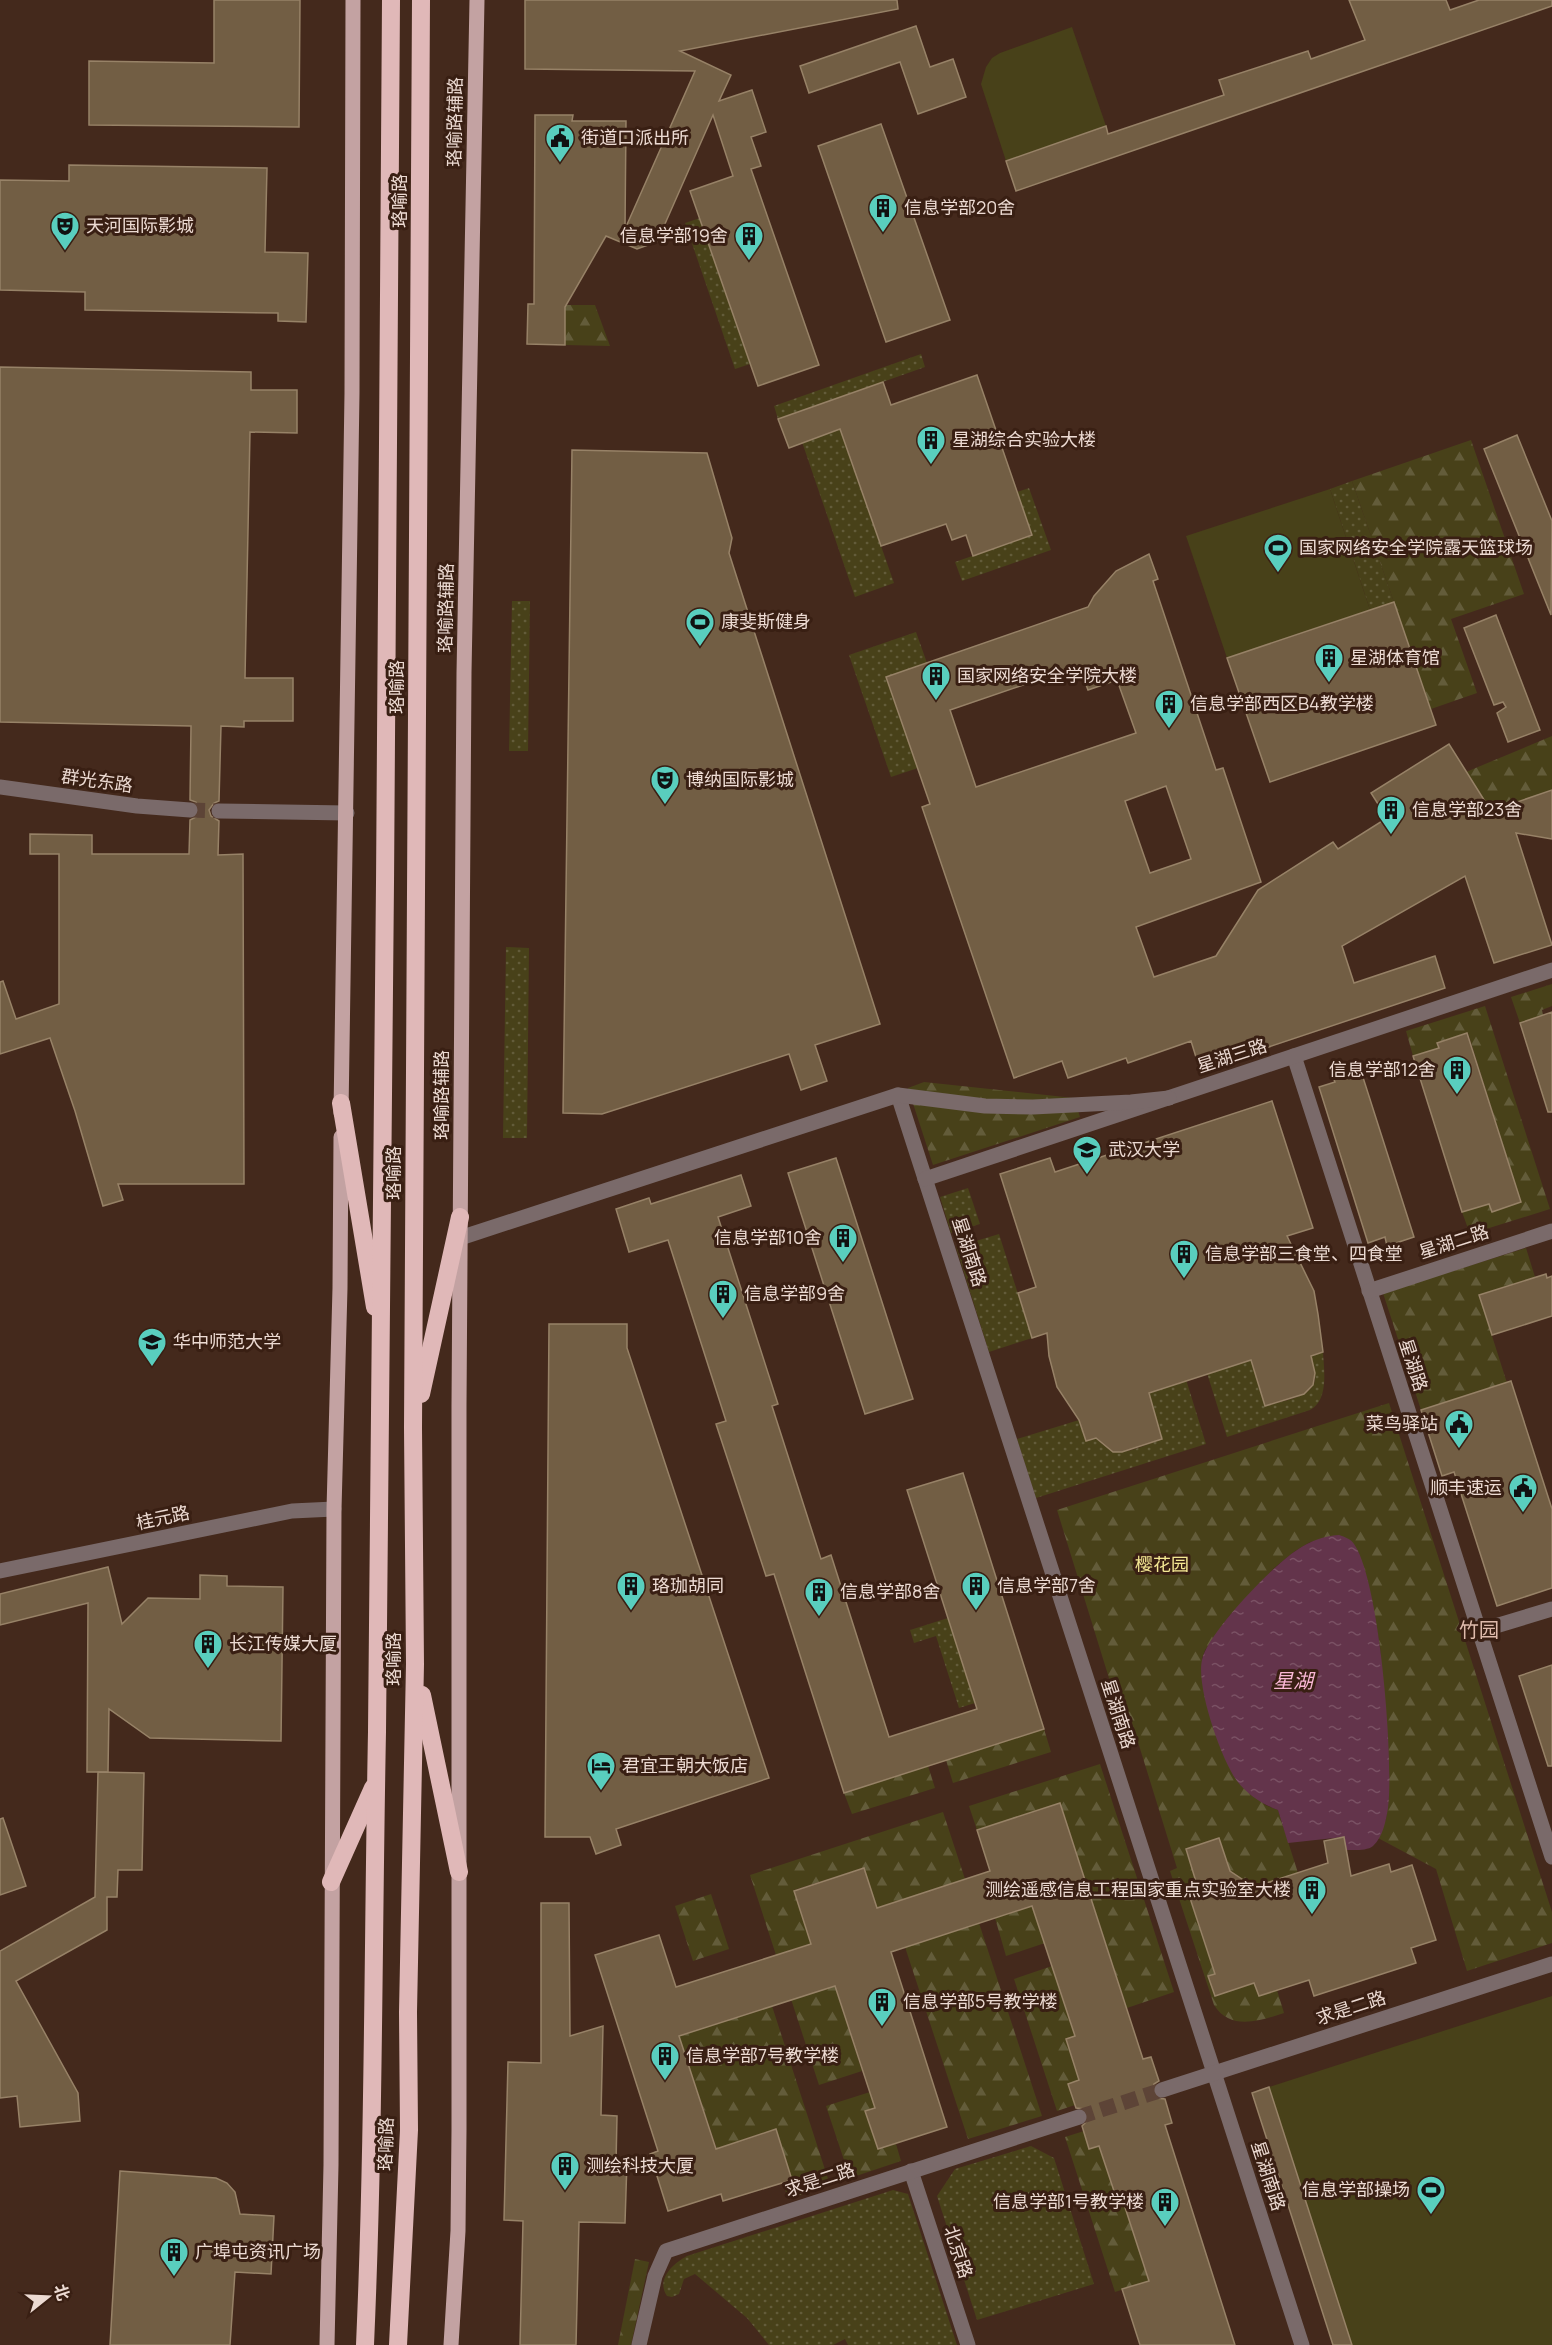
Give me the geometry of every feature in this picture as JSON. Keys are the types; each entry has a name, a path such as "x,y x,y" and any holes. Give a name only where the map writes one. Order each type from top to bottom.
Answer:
{"highway":[{"name":"珞喻路","path":"365,2345 373,2128 383,1359 386,478 392,0"},
{"name":"珞喻路","path":"398,2345 409,2130 408,2012 415,1664 413,1428 422,0"},
{"path":"341,1103 383,1359"},
{"path":"413,1428 460,1217"},
{"path":"415,1664 459,1872"},
{"path":"331,1882 376,1781"}],"main road":[{"path":"327,2345 331,2165 334,1509 341,1199 352,393 353,0"},
{"name":"珞喻路辅路","path":"452,2345 458,2231 459,2141 460,1217 464,673 477,0"}],"street":[{"name":"群光东路","path":"0,787 136,806 190,810"},
{"path":"219,812 347,813"},
{"name":"星湖三路","path":"925,1179 1552,970"},
{"name":"星湖路","path":"1294,1056 1552,1857"},
{"path":"460,1238 898,1095 985,1106 1033,1107 1076,1106 1168,1098"},
{"name":"星湖南路","path":"898,1095 1302,2345"},
{"name":"星湖二路","path":"1369,1291 1552,1231"},
{"name":"桂元路","path":"0,1571 292,1511 334,1509"},
{"path":"1479,1631 1552,1609"},
{"name":"求是二路","path":"1162,2090 1552,1964"},
{"name":"求是二路","path":"639,2345 655,2276 666,2251 1079,2117"},
{"name":"北京路","path":"911,2171 968,2345"}],"green space":[{"path":"1072,27 1106,126 1006,161 981,84 986,67 992,58 1000,53"},
{"path":"700,218 750,364 735,369 685,223"},
{"path":"565,305 595,305 610,346 565,345"},
{"path":"921,354 925,367 778,419 774,406"},
{"path":"840,429 894,583 855,597 802,442"},
{"path":"1471,440 1524,594 1451,619 1477,693 1431,709 1352,481"},
{"path":"1352,481 1394,602 1370,610 1330,489"},
{"path":"1029,488 1051,550 962,581 955,562 1032,535 1017,492"},
{"name":"国家网络安全学院露天篮球场","path":"1330,489 1370,610 1227,658 1186,536"},
{"path":"512,601 530,601 528,751 509,751"},
{"path":"916,632 927,663 887,677 918,768 891,777 849,655"},
{"path":"1552,736 1552,790 1491,811 1466,772"},
{"path":"506,947 529,948 527,1138 503,1138"},
{"path":"1552,984 1552,1006 1542,1010 1543,1015 1520,1023 1511,997"},
{"path":"1485,1006 1550,1209 1470,1234 1462,1212 1489,1204 1492,1212 1521,1202 1468,1033 1437,1043 1439,1048 1413,1056 1406,1031"},
{"path":"924,1082 1074,1098 1080,1117 933,1165 908,1088"},
{"path":"968,1188 980,1224 951,1233 940,1197"},
{"path":"999,1234 1032,1338 989,1352 956,1247"},
{"path":"1526,1248 1535,1277 1479,1295 1507,1383 1421,1410 1383,1293"},
{"path":"1228,1345 1235,1365 1251,1360 1266,1406 1295,1398 1308,1391 1315,1380 1310,1357 1323,1352 1324,1384 1320,1399 1310,1410 1227,1437 1201,1354"},
{"path":"1180,1360 1206,1444 1036,1498 1017,1439 1079,1420 1086,1441 1096,1438 1112,1450 1127,1451 1162,1439 1149,1393"},
{"name":"樱花园","path":"1389,1403 1552,1912 1552,1943 1467,1971 1436,1869 1378,1838 1386,1819 1389,1794 1380,1646 1366,1575 1339,1535 1310,1542 1274,1568 1229,1616 1205,1650 1202,1658 1202,1680 1217,1738 1265,1805 1278,1810 1298,1873 1254,1887 1233,1874 1187,1889 1215,1974 1208,1977 1215,1995 1254,1983 1259,1996 1277,1990 1284,2013 1256,2021 1237,2021 1228,2018 1214,2005 1170,1871 1177,1868 1129,1713 1117,1704 1057,1510"},
{"path":"948,1618 975,1703 959,1708 936,1636 914,1643 910,1630"},
{"path":"1044,1729 1051,1752 953,1783 946,1760"},
{"path":"1100,1764 1174,1992 1127,2008 1060,1803 977,1830 969,1806"},
{"path":"928,1766 935,1788 852,1814 844,1793"},
{"path":"943,1812 965,1879 877,1908 863,1868 794,1890 807,1932 821,1940 776,1955 750,1875"},
{"path":"711,1894 729,1949 693,1961 675,1906"},
{"path":"1032,1906 1045,1943 1006,1956 995,1918"},
{"path":"979,1923 1042,2116 968,2139 905,1947"},
{"path":"1052,1966 1075,2036 1066,2039 1079,2080 1068,2084 1075,2105 1057,2111 1014,1979"},
{"path":"835,1986 862,2071 819,2085 791,1999"},
{"name":"信息学部操场","path":"1552,1996 1552,2345 1352,2345 1269,2087"},
{"path":"772,2006 830,2185 788,2199 783,2183 792,2179 776,2129 744,2139 720,2158 679,2036"},
{"path":"870,2092 875,2108 866,2112 878,2149 896,2144 901,2161 850,2178 826,2106"},
{"path":"1084,2131 1099,2146 1115,2193 1120,2192 1149,2281 1115,2292 1065,2137"},
{"path":"1031,2146 1054,2158 1094,2284 977,2320 937,2196 955,2169"},
{"path":"893,2190 908,2194 957,2345 848,2345 845,2339 833,2345 769,2345 747,2318 695,2274 684,2279 679,2294 672,2297 667,2296 664,2290 663,2284 667,2273 687,2256"},
{"path":"635,2259 649,2262 631,2345 618,2345"}],"water":[{"name":"星湖","path":"1339,1535 1353,1542 1363,1564 1378,1631 1387,1714 1388,1808 1382,1833 1376,1842 1370,1848 1360,1850 1346,1850 1343,1837 1288,1843 1278,1810 1251,1795 1241,1786 1231,1771 1211,1722 1201,1672 1202,1660 1216,1634 1242,1601 1273,1570 1302,1547 1323,1538"}],"building":[{"path":"214,0 300,0 299,127 89,125 89,61 214,63"},
{"path":"525,0 897,0 898,9 680,51 731,75 719,101 752,90 766,132 751,137 761,166 751,169 819,365 758,386 690,191 733,176 713,115 657,242 637,249 606,236 565,307 565,345 527,344 528,304 534,304 535,115 573,115 572,121 626,121 625,229 695,71 525,69"},
{"path":"1349,0 1446,0 1450,10 1479,0 1552,0 1552,6 1016,191 1006,161 1106,126 1108,134 1224,95 1219,80 1308,51 1311,59 1365,40"},
{"path":"916,26 930,67 953,59 966,97 918,114 900,62 809,93 800,66"},
{"name":"信息学部20舍","path":"881,124 950,320 886,342 818,146"},
{"path":"69,165 267,168 265,252 308,253 306,322 278,321 278,313 85,310 85,292 0,290 0,180 69,181"},
{"path":"0,367 251,372 251,390 297,390 297,433 250,432 245,678 293,678 293,721 244,721 244,727 221,726 219,801 214,803 209,810 211,816 219,821 218,855 243,854 244,1184 118,1184 123,1200 103,1206 75,1111 50,1038 0,1054 0,982 3,981 16,1019 59,1004 59,854 30,854 30,834 92,835 92,854 189,854 190,820 198,816 200,810 196,802 190,800 191,726 0,722"},
{"name":"星湖综合实验大楼","path":"977,375 1032,535 973,556 966,535 952,540 946,524 881,546 840,429 789,448 778,419 883,382 891,405"},
{"path":"1517,435 1552,521 1551,615 1484,449"},
{"path":"572,450 707,453 732,538 729,553 880,1024 815,1045 827,1081 801,1090 789,1054 602,1114 563,1113"},
{"path":"1149,554 1158,579 1153,581 1216,770 1223,768 1261,882 1136,927 1154,977 1216,956 1258,890 1333,842 1338,849 1387,818 1371,793 1449,744 1491,811 1552,790 1552,839 1516,833 1552,945 1494,963 1465,876 1342,946 1354,983 1435,956 1445,988 1200,1070 1191,1041 1128,1063 1126,1058 1068,1078 1062,1061 1014,1078 922,807 930,804 886,677 1088,607 1094,596 1116,571","holes":["1079,666 1088,690 1117,680 1136,733 976,787 950,710","1166,786 1191,859 1150,873 1125,801"]},
{"name":"星湖体育馆","path":"1394,602 1436,725 1270,782 1227,658"},
{"path":"1496,615 1540,730 1508,742 1497,713 1506,707 1503,702 1494,705 1464,628"},
{"path":"1552,1012 1552,1112 1548,1112 1520,1023"},
{"name":"信息学部12舍","path":"1467,1033 1521,1202 1492,1212 1489,1204 1462,1212 1413,1056 1439,1048 1437,1043"},
{"path":"1360,1068 1414,1237 1387,1246 1385,1237 1368,1243 1319,1087 1335,1082 1333,1077"},
{"name":"信息学部三食堂、四食堂","path":"1272,1101 1313,1228 1287,1236 1314,1291 1323,1352 1311,1356 1315,1373 1313,1385 1304,1394 1265,1406 1251,1360 1149,1393 1162,1439 1122,1452 1113,1452 1096,1438 1086,1441 1079,1420 1057,1387 1049,1356 1047,1333 1032,1338 1018,1293 1036,1287 1000,1174 1050,1158 1055,1172"},
{"name":"信息学部10舍","path":"836,1158 913,1399 865,1414 788,1173"},
{"path":"741,1175 751,1206 718,1217 778,1404 772,1406 821,1559 831,1555 889,1737 977,1709 907,1490 963,1473 1044,1729 844,1793 774,1574 766,1576 716,1424 726,1421 668,1240 629,1252 616,1209 649,1198 651,1204"},
{"path":"1546,1274 1547,1278 1552,1276 1552,1316 1492,1335 1479,1295"},
{"name":"珞珈胡同","path":"549,1324 627,1324 627,1348 769,1778 616,1829 621,1845 596,1854 590,1837 545,1837"},
{"path":"1511,1381 1552,1509 1552,1588 1497,1606 1454,1472 1442,1476 1421,1410"},
{"name":"长江传媒大厦","path":"108,1567 122,1624 148,1598 200,1599 200,1575 227,1576 227,1586 283,1587 281,1741 150,1738 109,1709 108,1772 87,1772 88,1603 0,1625 0,1594"},
{"path":"1552,1665 1552,1766 1548,1766 1519,1676"},
{"path":"98,1772 144,1773 142,1870 118,1870 117,1897 107,1897 107,1930 16,1981 78,2093 80,2121 20,2127 17,2096 0,2098 0,1951 95,1897"},
{"path":"1060,1803 1143,2059 1151,2057 1159,2081 1154,2084 1153,2092 1156,2098 1165,2099 1172,2123 1165,2125 1235,2345 1140,2345 1122,2289 1149,2281 1120,2192 1115,2194 1099,2146 1089,2149 1082,2126 1088,2120 1088,2113 1085,2109 1076,2108 1068,2084 1079,2080 1066,2039 1075,2036 1032,1906 891,1952 947,2127 878,2149 865,2111 875,2108 835,1986 679,2036 716,2149 776,2129 792,2180 723,2201 721,2194 668,2211 650,2154 658,2151 595,1955 659,1935 676,1987 811,1944 794,1891 864,1868 877,1908 990,1871 977,1830"},
{"path":"3,1818 26,1886 0,1895 0,1819"},
{"name":"测绘遥感信息工程国家重点实验室大楼","path":"1344,1837 1351,1876 1389,1864 1391,1872 1412,1865 1436,1940 1411,1948 1416,1963 1314,1996 1309,1980 1259,1996 1254,1983 1215,1996 1208,1976 1215,1974 1187,1889 1197,1885 1186,1849 1219,1838 1230,1871 1254,1887 1328,1863 1324,1841"},
{"name":"测绘科技大厦","path":"541,1903 569,1903 570,2036 603,2026 601,2115 617,2116 616,2164 627,2161 625,2223 579,2222 576,2345 520,2345 523,2221 504,2220 508,2062 541,2063"},
{"path":"1269,2087 1352,2345 1333,2345 1252,2093"},
{"name":"广埠屯资讯广场","path":"120,2171 216,2178 227,2183 235,2192 240,2214 274,2216 271,2274 235,2272 230,2345 110,2345"}],"tunnel":[{"path":"190,810 219,811"},
{"path":"1079,2117 1162,2090"}],"place":[{"name":"街道口派出所","path":"560,164"},
{"name":"信息学部20舍","path":"883,234"},
{"name":"天河国际影城","path":"65,252"},
{"name":"信息学部19舍","path":"749,262"},
{"name":"星湖综合实验大楼","path":"931,466"},
{"name":"国家网络安全学院露天篮球场","path":"1278,574"},
{"name":"康斐斯健身","path":"700,648"},
{"name":"星湖体育馆","path":"1329,684"},
{"name":"国家网络安全学院大楼","path":"936,702"},
{"name":"信息学部西区B4教学楼","path":"1169,730"},
{"name":"博纳国际影城","path":"665,806"},
{"name":"信息学部23舍","path":"1391,836"},
{"name":"信息学部12舍","path":"1457,1096"},
{"name":"武汉大学","path":"1087,1176"},
{"name":"信息学部10舍","path":"843,1264"},
{"name":"信息学部三食堂、四食堂","path":"1184,1280"},
{"name":"信息学部9舍","path":"723,1320"},
{"name":"华中师范大学","path":"152,1368"},
{"name":"菜鸟驿站","path":"1459,1450"},
{"name":"顺丰速运","path":"1523,1514"},
{"name":"珞珈胡同","path":"631,1612"},
{"name":"信息学部7舍","path":"976,1612"},
{"name":"信息学部8舍","path":"819,1618"},
{"name":"长江传媒大厦","path":"208,1670"},
{"name":"君宜王朝大饭店","path":"601,1792"},
{"name":"测绘遥感信息工程国家重点实验室大楼","path":"1312,1916"},
{"name":"信息学部5号教学楼","path":"882,2028"},
{"name":"信息学部7号教学楼","path":"665,2082"},
{"name":"测绘科技大厦","path":"565,2192"},
{"name":"信息学部操场","path":"1431,2216"},
{"name":"信息学部1号教学楼","path":"1165,2228"},
{"name":"广埠屯资讯广场","path":"174,2278"}],"district":[{"name":"竹园","path":"1479,1630"}]}
